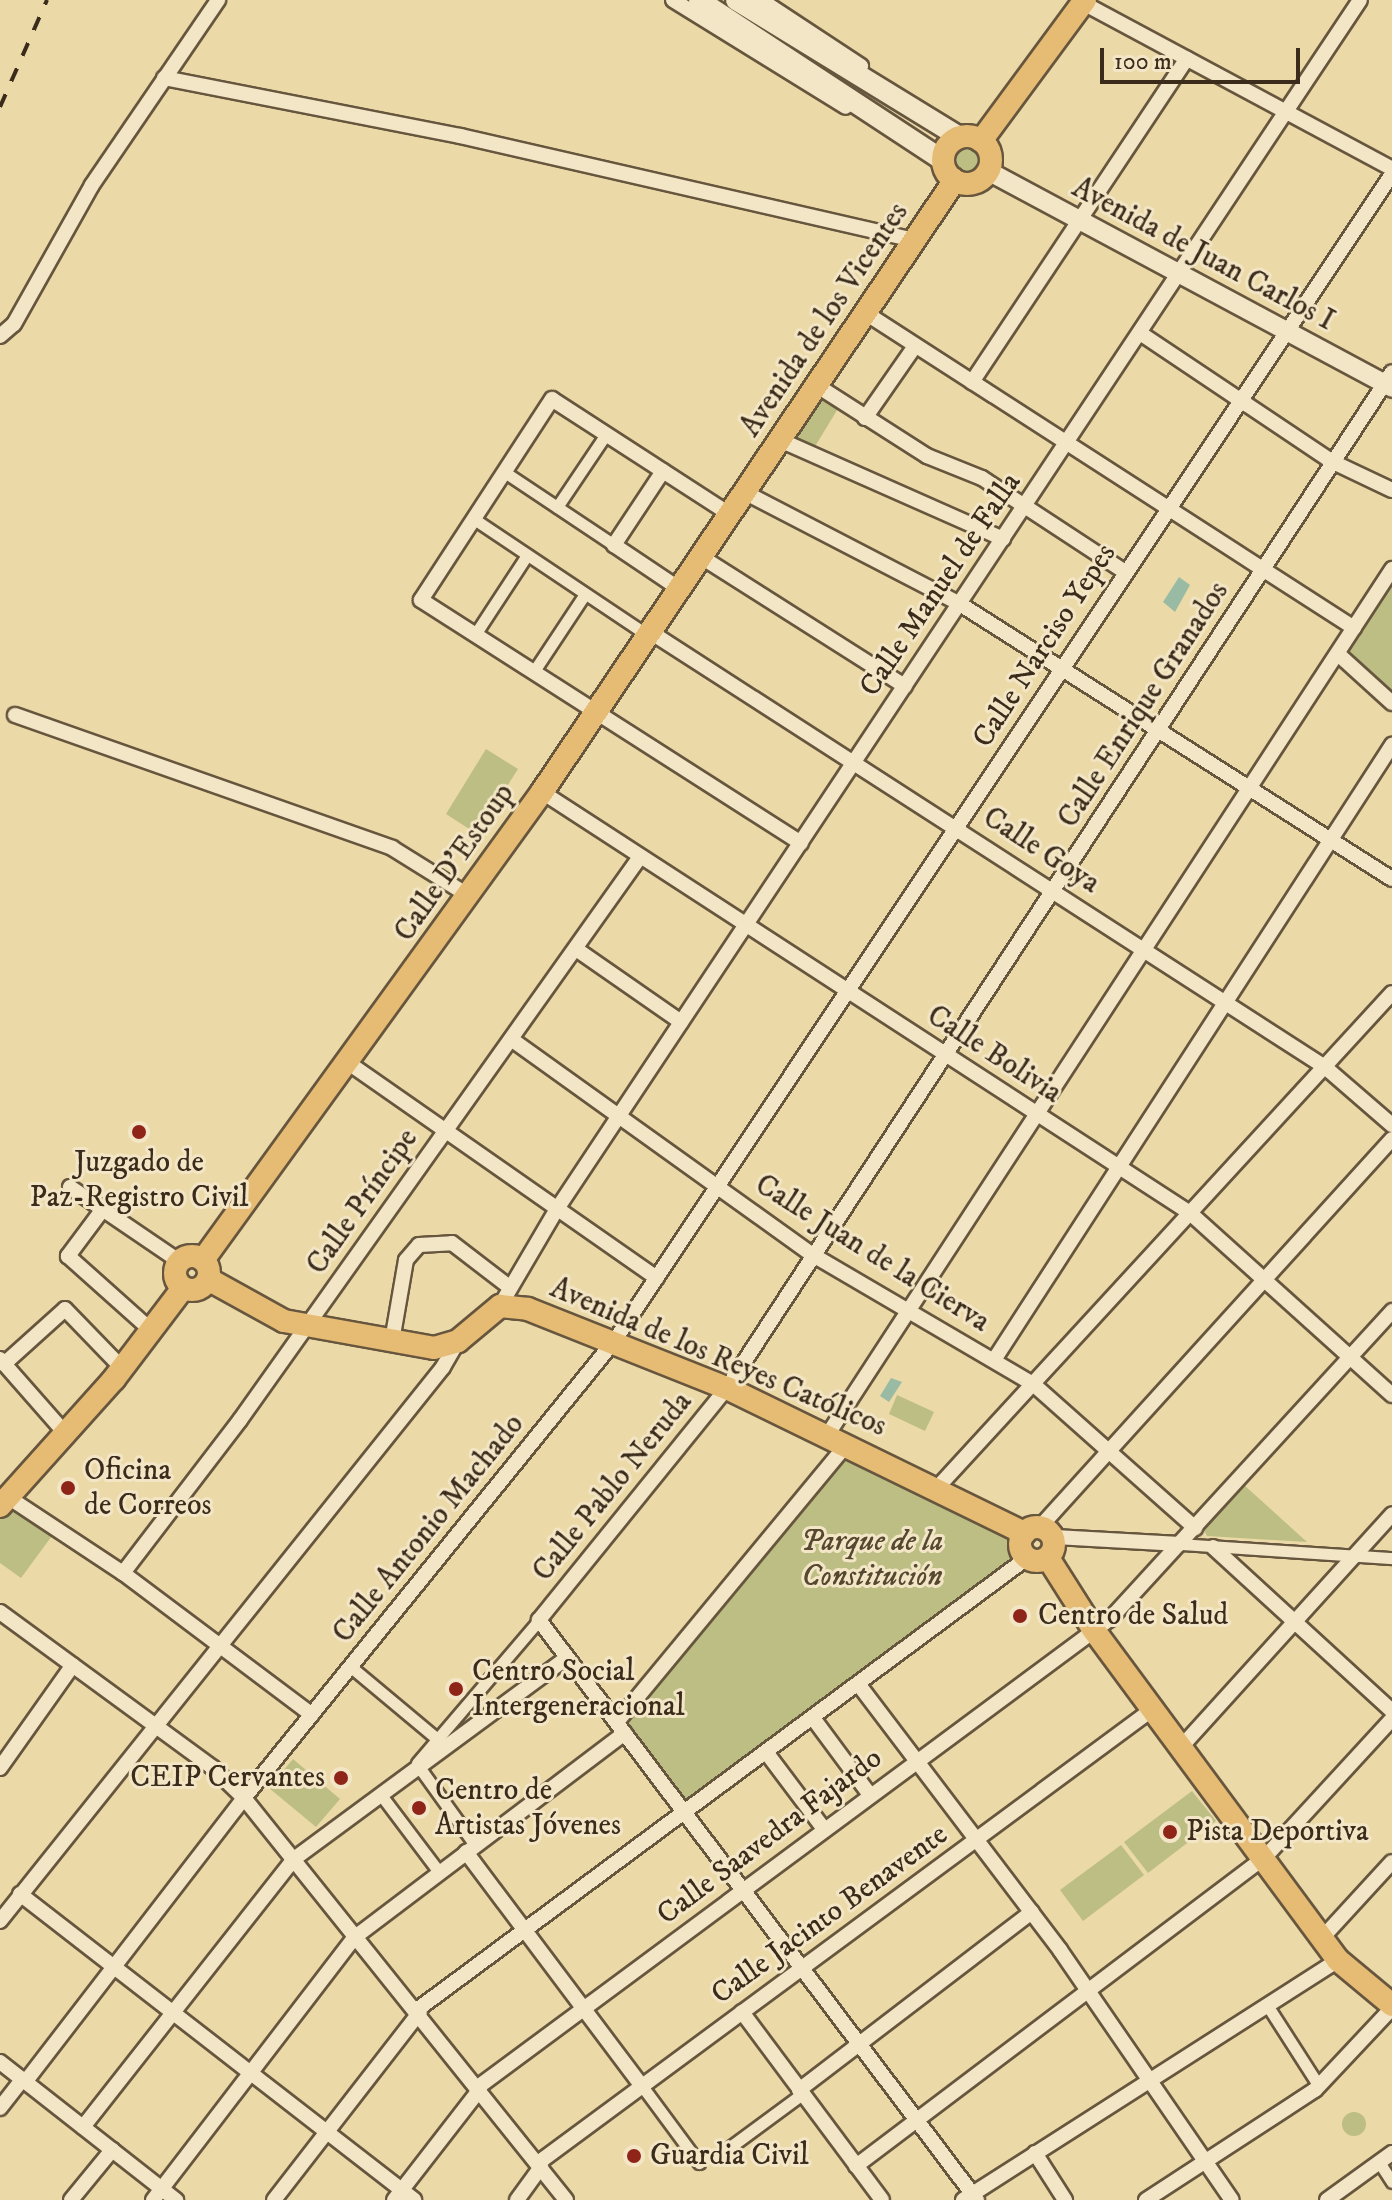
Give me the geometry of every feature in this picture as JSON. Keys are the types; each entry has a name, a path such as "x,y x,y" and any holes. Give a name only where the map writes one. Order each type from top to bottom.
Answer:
{"main road":[{"path":"699,0 896,114 971,139 991,157 988,171 972,183 955,180 943,160 896,114 736,0"},
{"path":"943,160 949,144 971,139 1084,1"},
{"name":"Avenida de los Vicentes","path":"746,493 955,180"},
{"name":"Calle D'Estoup","path":"206,1270 598,712 746,493"},
{"path":"183,1288 174,1274 179,1261 193,1256 206,1270 266,1315 307,1327 434,1348 458,1341"},
{"path":"183,1288 199,1289 206,1270"},
{"path":"4,1502 122,1368 183,1288"},
{"name":"Avenida de los Reyes Católicos","path":"458,1341 504,1296 528,1309 615,1340 727,1388 937,1488 1038,1543"},
{"path":"1038,1543 1093,1629 1265,1857 1338,1960 1392,2006"}],"street":[{"path":"0,336 14,324 49,254 218,0"},
{"path":"673,0 832,99 896,114 888,84 761,0"},
{"name":"Calle Manuel de Falla","path":"504,1296 557,1209 1360,0"},
{"path":"1084,1 1392,171"},
{"path":"972,382 1187,59"},
{"path":"164,78 460,136 913,240"},
{"name":"Avenida de Juan Carlos I","path":"988,171 1179,276 1389,381"},
{"name":"Calle Narciso Yepes","path":"849,992 1392,171"},
{"path":"864,312 1354,628"},
{"path":"1140,333 1333,462 1392,490"},
{"path":"865,418 915,346"},
{"name":"Calle Enrique Granados","path":"947,1056 1262,570 1389,381"},
{"path":"816,385 927,456 982,478 1023,509 1125,572"},
{"path":"731,515 552,399 477,521 421,600 801,843"},
{"path":"557,507 606,434"},
{"path":"780,440 1003,539"},
{"path":"614,545 663,471"},
{"path":"506,473 681,590"},
{"path":"746,493 960,604 1332,841 1389,872"},
{"path":"477,521 651,635"},
{"path":"476,633 527,555"},
{"path":"703,558 905,686"},
{"path":"157,2194 355,1937 621,1728 837,1439 908,1313 1392,569"},
{"path":"534,671 585,594"},
{"name":"Calle Goya","path":"651,635 956,827 1325,1067 1392,1125"},
{"path":"1338,654 1390,698"},
{"path":"15,715 392,848 469,896"},
{"path":"994,1360 1228,1003 1392,745"},
{"name":"Calle Bolivia","path":"542,792 1190,1213 1392,1395"},
{"name":"Calle Príncipe","path":"123,1573 307,1327 640,857"},
{"path":"576,949 681,1022"},
{"name":"Calle Antonio Machado","path":"0,2108 114,1968 244,1798 615,1340 849,992"},
{"path":"937,1488 1392,993"},
{"name":"Calle Juan de la Cierva","path":"511,1039 813,1255 1033,1384 1195,1528"},
{"name":"Calle Pablo Neruda","path":"405,1777 539,1620 727,1388 947,1056"},
{"path":"350,1064 657,1278"},
{"path":"274,2200 419,2011 524,1929 859,1685 1038,1543 1108,1448 1392,1139"},
{"path":"70,1187 179,1261"},
{"path":"103,1209 68,1256 152,1331"},
{"path":"392,1341 406,1260 419,1245 452,1243 504,1296"},
{"path":"65,1433 2,1361 65,1309 122,1368"},
{"name":"Calle Saavedra Fajardo","path":"398,2195 479,2088 1110,1619 1392,1311"},
{"path":"0,1921 443,1367 458,1341"},
{"path":"4,1502 123,1573 312,1715"},
{"path":"1182,1746 1392,1514"},
{"path":"1038,1543 1180,1544 1392,1558"},
{"path":"1213,1547 1392,1711"},
{"path":"0,1612 156,1725 244,1798 355,1937 419,2011 566,2200"},
{"path":"539,1620 918,2121 971,2198 1152,2077 1338,1960"},
{"path":"83,2127 294,1859 567,1658"},
{"path":"0,1768 73,1665"},
{"path":"351,1667 437,1739"},
{"path":"859,1685 1032,1912 1152,2077 1232,2200"},
{"name":"Calle Jacinto Benavente","path":"517,2200 540,2165 642,2086 1153,1709"},
{"path":"813,1718 870,1795"},
{"path":"856,2166 1089,1993 1265,1857 1392,1719"},
{"path":"766,1752 824,1829"},
{"path":"419,1767 524,1929 699,2163"},
{"path":"381,1795 439,1872"},
{"path":"1322,1938 1392,1862"},
{"path":"20,1894 250,2072 398,2195 414,2200"},
{"path":"726,2150 1032,1912"},
{"path":"1267,2005 1319,2086"},
{"path":"1146,2200 1319,2086 1392,2006"},
{"path":"742,2012 882,2200"},
{"path":"0,2062 112,2150 157,2194 176,2200"},
{"path":"71,2200 112,2150"},
{"path":"1035,2153 1065,2200"},
{"path":"1327,2200 1381,2165 1392,2153"},
{"path":"1381,2165 1392,2182"}],"green space":[{"path":"968,145 979,149 983,160 979,171 968,175 957,171 953,160 957,149"},
{"path":"823,396 839,407 814,448 795,440"},
{"path":"1392,569 1392,693 1387,698 1338,654"},
{"path":"486,749 518,769 477,834 446,814"},
{"path":"897,1395 934,1412 925,1431 889,1414"},
{"name":"Parque de la Constitución","path":"847,1444 1025,1536 1037,1551 685,1811 617,1722"},
{"path":"1244,1485 1307,1542 1207,1536 1204,1530"},
{"path":"8,1497 57,1529 21,1578 0,1563 0,1506"},
{"path":"293,1759 340,1799 316,1827 269,1788"},
{"name":"Pista Deportiva","path":"1192,1791 1216,1821 1148,1873 1124,1842"},
{"name":"Pista Deportiva","path":"1121,1845 1144,1875 1083,1921 1060,1890"},
{"path":"1354,2112 1365,2119 1366,2124 1359,2135 1354,2136 1343,2129 1342,2124 1349,2113"}],"shaded area":[{"path":"1179,577 1190,585 1175,612 1163,602"},
{"path":"891,1378 902,1382 889,1402 880,1396"}],"railway":[{"path":"0,107 47,0"}],"place":[{"name":"Juzgado de Paz-Registro Civil","path":"139,1132"},
{"name":"Oficina de Correos","path":"68,1488"},
{"name":"Centro de Salud","path":"1020,1616"},
{"name":"Centro Social Intergeneracional","path":"456,1689"},
{"name":"CEIP Cervantes","path":"341,1778"},
{"name":"Centro de Artistas Jóvenes","path":"419,1808"},
{"name":"Pista Deportiva","path":"1170,1832"},
{"name":"Guardia Civil","path":"634,2156"}]}
